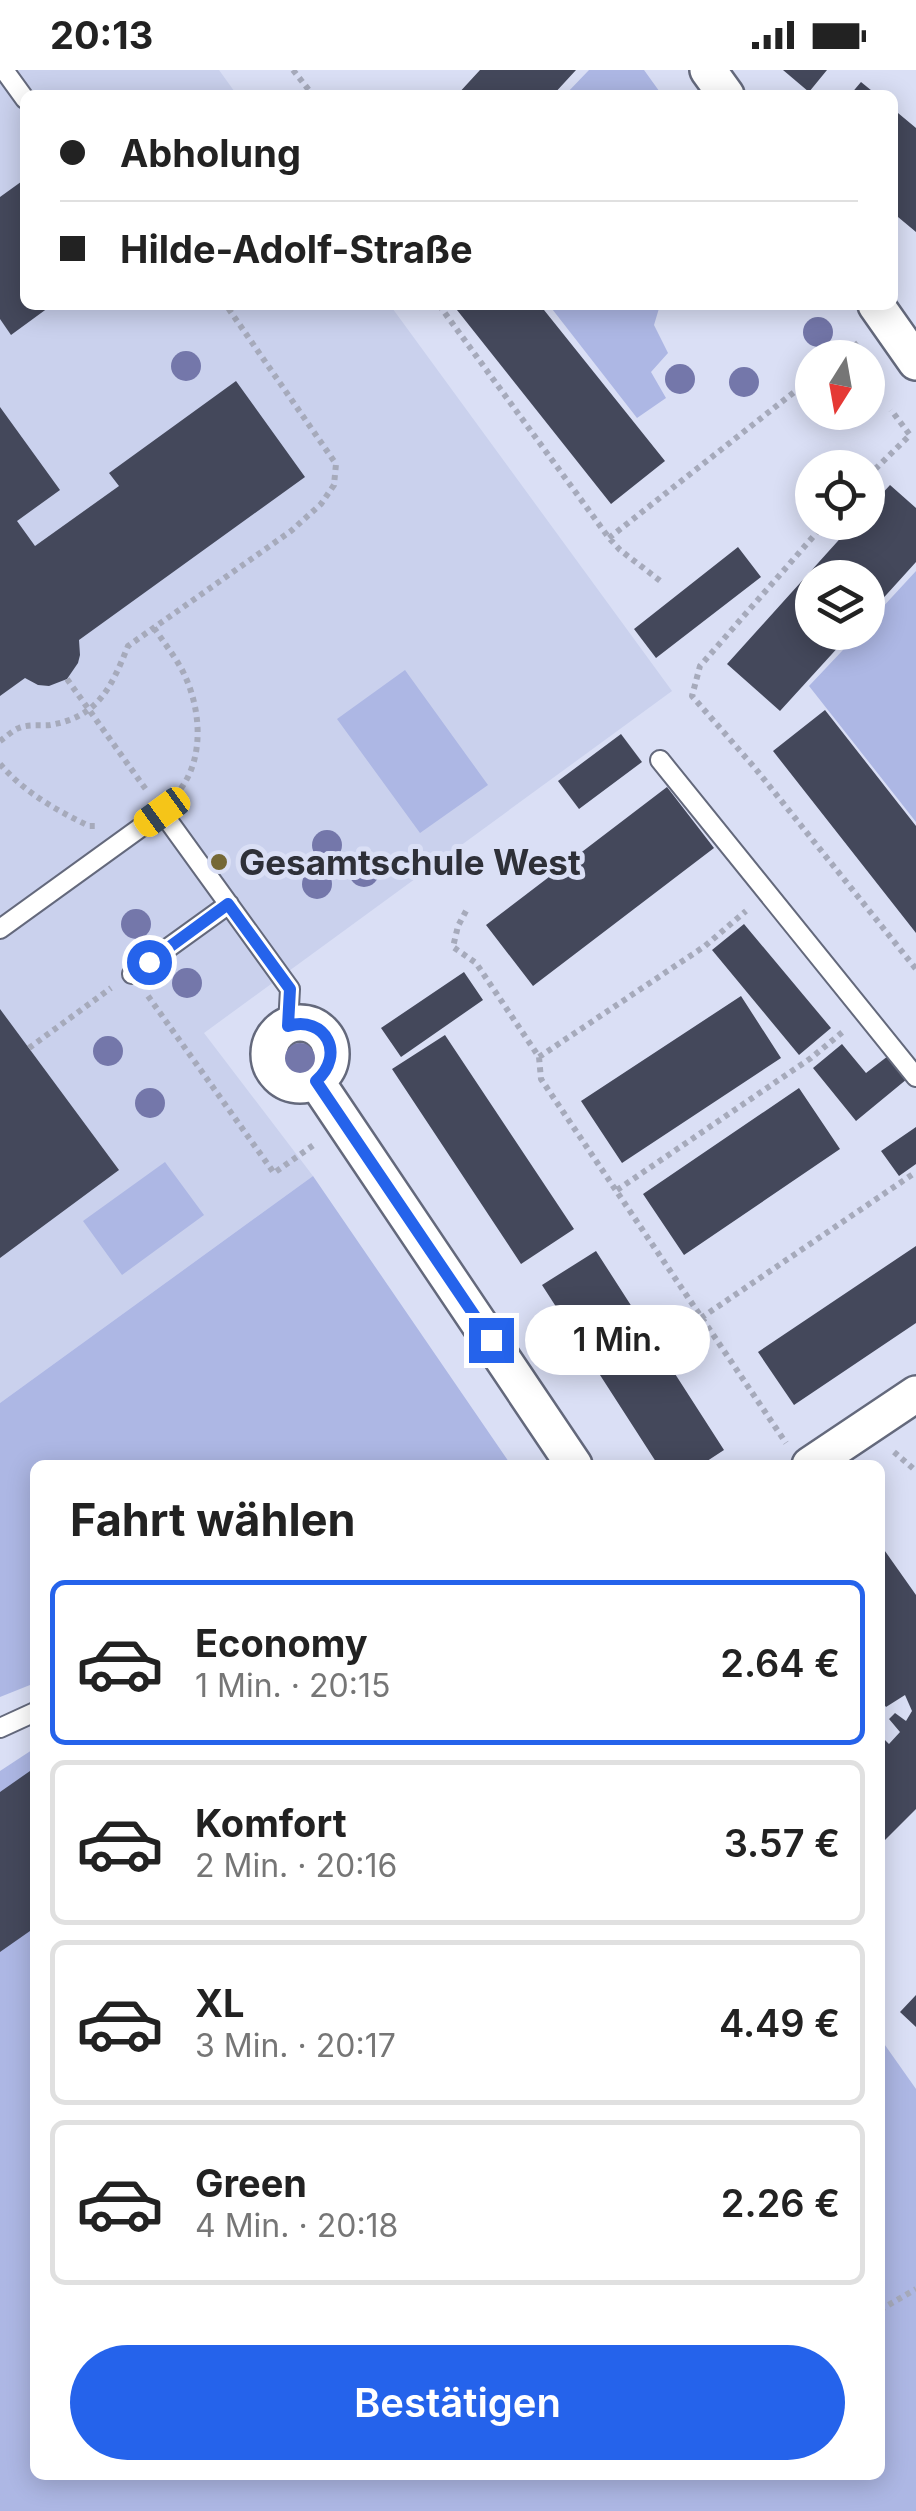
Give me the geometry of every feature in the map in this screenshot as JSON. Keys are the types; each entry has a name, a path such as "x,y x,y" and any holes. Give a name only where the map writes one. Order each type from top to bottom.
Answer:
{"street":[{"path":"880,310 916,362"},
{"path":"288,1026 309,1024 326,1037 330,1066 316,1081 571,1460"},
{"path":"800,1457 916,1394"}],"lane":[{"path":"4,70 20,92"},
{"path":"660,760 916,1078"},
{"path":"0,929 162,812 290,989 288,1026"},
{"path":"132,974 228,904"},
{"path":"0,1728 30,1714"}],"path":[{"path":"292,70 309,90"},
{"path":"0,741 19,728 50,725 90,711 116,675 128,646 291,531 322,504 334,486 336,464 229,310"},
{"path":"444,310 609,538 663,583"},
{"path":"609,538 795,391"},
{"path":"885,459 910,435 891,410"},
{"path":"810,540 700,666 692,696 755,768 916,969"},
{"path":"66,679 162,812 190,777 198,745 196,715 183,671 154,628"},
{"path":"0,764 14,780 50,806 90,826 106,827"},
{"path":"539,1057 705,946 768,893"},
{"path":"466,912 453,947 476,962 539,1057 541,1080 800,1457"},
{"path":"29,1048 132,974 274,1173 345,1123"},
{"path":"617,1190 811,1058 865,1014"},
{"path":"702,1318 916,1172"},
{"path":"885,2307 916,2289"}],"shaded area":[{"name":"Gesamtschule West","path":"0,70 219,70 233,90 20,90 20,310 394,310 672,691 204,1033 313,1176 0,1403"},
{"path":"589,70 644,70 658,90 570,90"},
{"path":"553,310 658,310 654,325 668,353 651,372 666,398 637,418"},
{"path":"916,571 916,822 809,686 843,650 885,650 885,605"},
{"path":"405,670 488,785 420,833 337,719"},
{"path":"165,1162 204,1215 122,1275 83,1221"},
{"path":"313,1176 508,1460 30,1460 30,1685 0,1697 0,1403"},
{"path":"30,1751 30,2480 885,2480 885,2045 916,2089 916,2511 0,2511 0,1771"}],"building":[{"path":"480,70 576,70 558,90 462,90"},
{"path":"783,70 827,70 807,90"},
{"path":"861,82 871,90 854,90"},
{"path":"898,113 916,128 916,232 898,217"},
{"path":"20,183 20,310 45,310 11,335 0,319 0,197"},
{"path":"457,310 544,310 665,461 611,504"},
{"path":"236,381 305,477 79,640 78,663 67,679 49,686 25,678 0,696 0,407 60,490 17,521 35,546 119,486 109,473"},
{"path":"890,485 916,508 916,562 885,596 885,560 821,560 839,540 885,540 885,490"},
{"path":"738,547 761,577 656,658 634,629"},
{"path":"795,589 795,650 836,650 780,711 727,664"},
{"path":"825,710 916,826 916,933 773,751"},
{"path":"621,734 642,762 579,809 558,781"},
{"path":"667,787 714,848 533,986 486,925"},
{"path":"744,924 831,1028 799,1055 712,950"},
{"path":"464,972 483,1000 401,1057 381,1028"},
{"path":"741,996 781,1058 622,1163 581,1101"},
{"path":"0,1009 119,1170 0,1258"},
{"path":"445,1035 574,1229 521,1264 392,1069"},
{"path":"842,1044 866,1073 888,1056 907,1079 856,1121 813,1068"},
{"path":"799,1088 840,1149 684,1255 643,1194"},
{"path":"916,1127 916,1164 899,1176 881,1151"},
{"path":"916,1246 916,1323 794,1405 758,1352"},
{"path":"596,1251 724,1450 709,1460 655,1460 542,1285"},
{"path":"885,1551 916,1595 916,1809 885,1840 885,1740 889,1744 900,1732 889,1719 895,1713 906,1721 912,1711 905,1695 886,1707"},
{"path":"30,1771 30,1931 0,1952 0,1792"},
{"path":"916,1995 916,2027 900,2012"}],"place":[{"name":"Gesamtschule West","path":"219,862"}],"route":[{"path":"149,962 228,904 290,989 288,1026 309,1024 326,1037 330,1066 316,1081 491,1340"}]}
